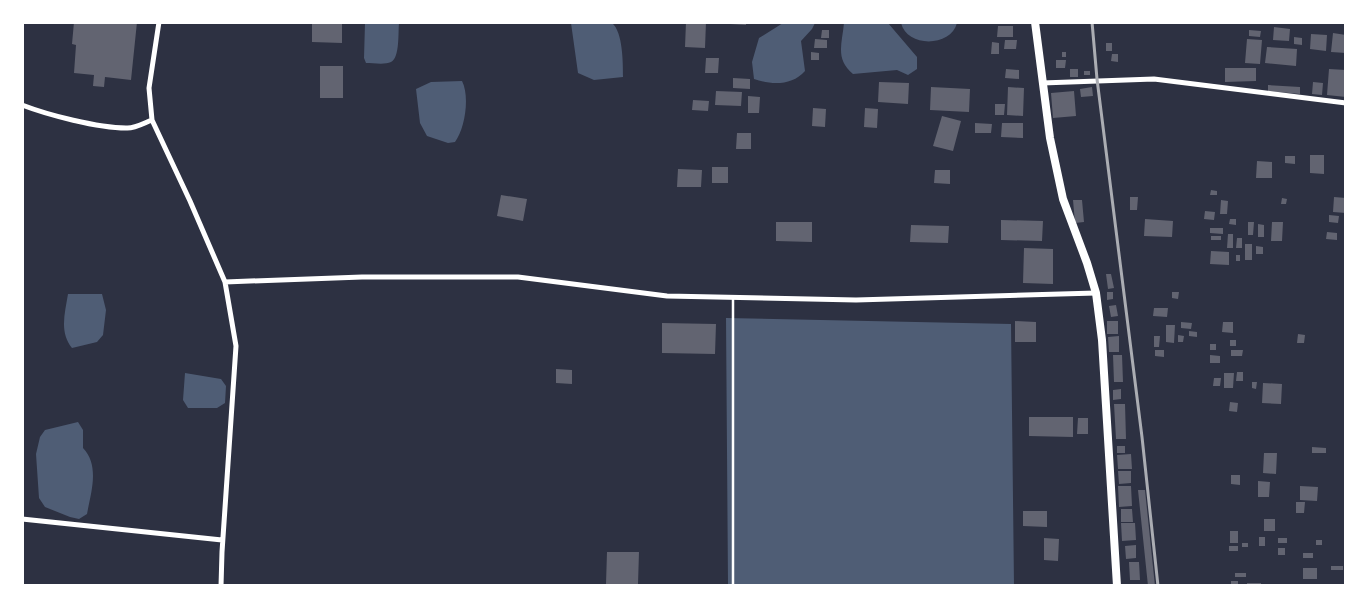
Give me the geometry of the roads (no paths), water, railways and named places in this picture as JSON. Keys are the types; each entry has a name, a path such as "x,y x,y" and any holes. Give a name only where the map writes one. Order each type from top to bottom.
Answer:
{"highway":[{"path":"1035,22 1050,138 1063,199 1096,293 1102,340 1117,586"}],"street":[{"path":"158,22 149,88 152,120 225,282 236,346 222,540 221,586"},
{"path":"1042,83 1154,79 1346,104"},
{"path":"22,105 95,124 127,129 152,120"},
{"path":"225,282 362,277 518,277 668,296 856,300 1096,293"},
{"path":"22,518 222,540"}],"lane":[{"path":"732,297 732,586"}],"water":[{"path":"365,23 399,23 397,50 394,60 382,64 366,63 364,58"},
{"path":"571,23 612,23 616,27 620,40 623,77 594,80 578,73"},
{"path":"783,23 815,23 801,41 805,71 788,82 774,83 754,79 752,62 759,38"},
{"path":"844,23 888,23 917,57 917,69 908,75 897,70 853,74 847,68 842,57 841,44"},
{"path":"901,23 957,23 947,37 929,41 911,37"},
{"path":"462,81 466,95 464,121 455,142 448,143 427,136 420,123 416,89 431,82"},
{"path":"68,294 102,294 106,310 103,335 97,342 72,348 68,342 65,335 64,322"},
{"path":"726,318 1011,324 1014,585 728,585"},
{"path":"185,373 221,379 226,386 225,403 217,408 188,408 183,400"},
{"path":"78,422 83,430 83,448 88,455 93,471 87,514 79,519 45,507 39,498 36,454 40,437 45,430"}],"railway":[{"path":"1092,22 1097,79 1142,437 1158,586"}]}
